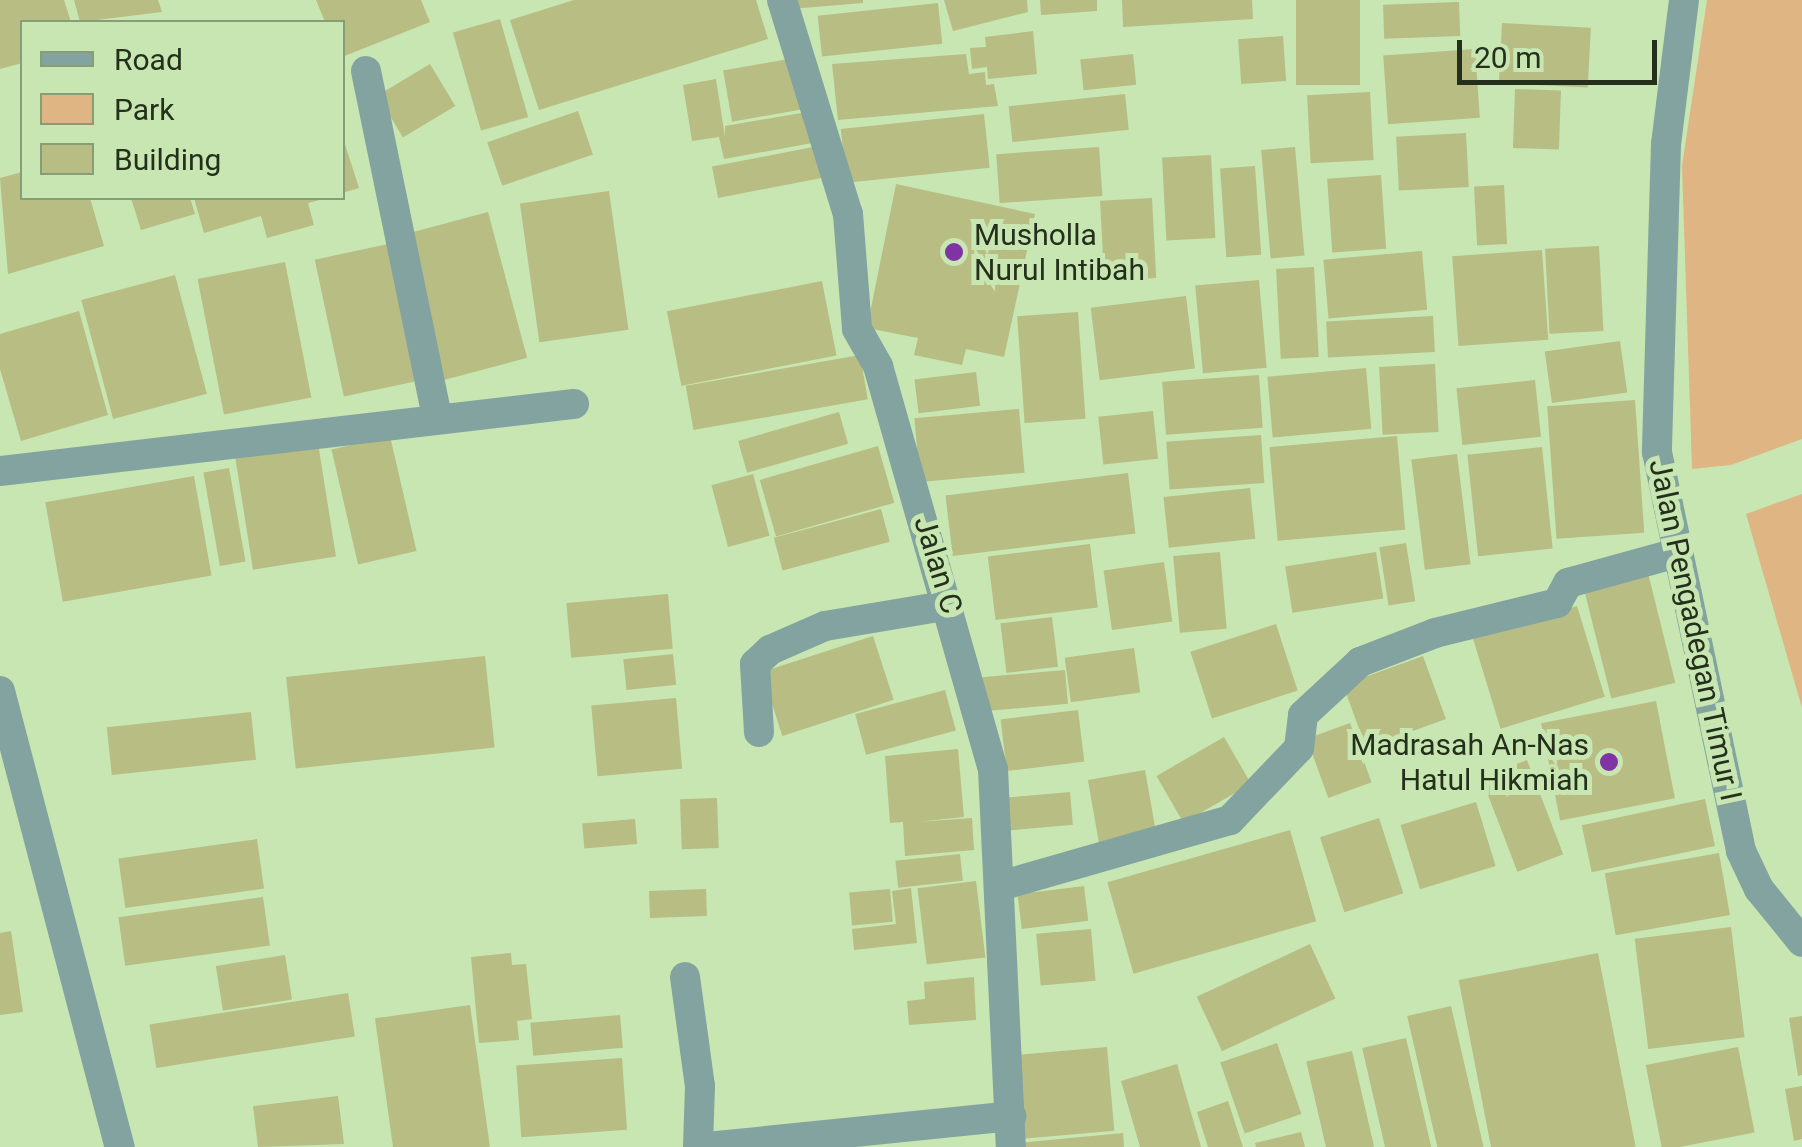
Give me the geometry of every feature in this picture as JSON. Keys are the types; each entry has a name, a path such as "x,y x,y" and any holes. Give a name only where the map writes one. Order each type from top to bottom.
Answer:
{"street":[{"name":"Jalan C","path":"782,0 848,214 856,329 878,366 950,605 993,770 1012,1147"},
{"name":"Jalan Pengadegan Timur I","path":"1684,0 1660,255 1657,452 1673,554 1741,851 1759,889 1802,942"},
{"path":"366,71 436,417"},
{"path":"0,471 436,417 574,404"},
{"path":"1000,886 1230,820 1299,748 1302,714 1360,662 1435,633 1557,603 1568,583 1673,554"},
{"path":"759,732 754,664 770,650 825,626 950,605"},
{"path":"0,691 120,1147"},
{"path":"685,977 700,1086 698,1147"},
{"path":"707,1147 1011,1116"}],"green space":[{"path":"1707,0 1802,0 1802,439 1731,465 1692,469 1682,166"},
{"path":"1802,494 1802,708 1746,514"}],"building":[{"path":"0,0 64,0 70,20 20,20 20,64 0,69"},
{"path":"74,0 158,0 162,12 96,20 79,20"},
{"path":"316,0 421,0 430,22 345,56 345,20 324,20"},
{"path":"574,0 756,0 768,39 539,110 510,20"},
{"path":"789,0 863,0 863,3 790,9"},
{"path":"944,0 1027,0 1028,12 953,31"},
{"path":"1040,0 1097,0 1097,11 1041,15"},
{"path":"1122,0 1252,0 1253,19 1123,27"},
{"path":"1296,0 1360,0 1360,85 1296,85"},
{"path":"1459,2 1460,36 1384,39 1383,5"},
{"path":"938,3 942,44 822,56 818,16"},
{"path":"500,19 528,117 481,131 453,33"},
{"path":"1502,23 1591,28 1588,88 1499,83"},
{"path":"1033,31 1037,74 988,79 987,67 972,69 970,48 986,47 985,37"},
{"path":"1283,36 1286,81 1241,84 1238,39"},
{"path":"1475,49 1480,118 1388,124 1383,55"},
{"path":"966,54 969,74 985,72 986,85 994,84 998,106 838,120 832,64"},
{"path":"1133,54 1136,85 1084,90 1080,60"},
{"path":"794,58 803,109 732,122 723,71"},
{"path":"430,64 455,106 403,137 378,95"},
{"path":"716,79 725,137 725,126 813,111 818,142 724,159 719,137 692,141 683,85"},
{"path":"1515,89 1561,91 1559,150 1513,148"},
{"path":"1370,92 1374,160 1311,163 1307,95"},
{"path":"1125,94 1129,130 1012,142 1009,106"},
{"path":"578,111 593,154 502,186 487,142"},
{"path":"984,114 990,168 846,183 841,129"},
{"path":"1466,133 1469,187 1399,191 1396,137"},
{"path":"345,144 359,188 345,192"},
{"path":"818,146 824,177 718,198 712,167"},
{"path":"1099,147 1102,196 1000,203 996,154"},
{"path":"1295,147 1304,256 1271,259 1261,150"},
{"path":"1211,155 1215,238 1166,240 1162,158"},
{"path":"1255,166 1261,255 1226,257 1220,168"},
{"path":"20,173 20,200 91,200 104,246 8,274 0,178"},
{"path":"1381,175 1386,249 1332,253 1327,179"},
{"name":"Musholla Nurul Intibah","path":"896,184 1035,214 1004,357 966,349 962,365 914,355 918,338 867,328"},
{"path":"1504,185 1507,244 1477,245 1474,187"},
{"path":"609,191 628,330 539,342 520,204"},
{"path":"1152,198 1156,278 1104,281 1100,201"},
{"path":"132,200 191,200 195,214 141,230"},
{"path":"195,200 319,200 308,203 314,225 267,238 261,216 204,233"},
{"path":"488,212 527,358 444,380 405,234"},
{"path":"393,243 422,380 344,397 315,260"},
{"path":"1599,246 1603,331 1550,334 1545,249"},
{"path":"1542,250 1548,340 1458,346 1452,256"},
{"path":"1422,251 1427,310 1329,318 1323,260"},
{"path":"285,262 311,397 224,414 198,279"},
{"path":"1314,267 1319,357 1281,359 1276,269"},
{"path":"175,275 207,394 113,419 81,300"},
{"path":"1259,280 1267,368 1203,373 1195,286"},
{"path":"822,281 837,356 681,386 667,311"},
{"path":"1186,296 1195,368 1100,380 1091,308"},
{"path":"79,311 108,415 21,441 0,369 0,334"},
{"path":"1078,312 1085,419 1025,423 1017,316"},
{"path":"1433,316 1435,352 1328,358 1326,322"},
{"path":"1620,341 1627,392 1552,403 1545,352"},
{"path":"860,355 868,399 694,430 686,386"},
{"path":"1435,364 1439,432 1383,435 1379,367"},
{"path":"1366,368 1371,429 1273,437 1267,377"},
{"path":"976,372 980,406 919,413 914,380"},
{"path":"1259,375 1263,428 1166,435 1162,382"},
{"path":"1535,380 1541,437 1462,445 1456,388"},
{"path":"1635,400 1644,533 1556,539 1547,406"},
{"path":"1019,409 1025,473 920,482 914,418"},
{"path":"1153,411 1158,459 1103,464 1098,417"},
{"path":"839,412 848,444 747,473 738,441"},
{"path":"1261,435 1264,483 1170,490 1166,442"},
{"path":"390,436 417,551 358,564 332,449"},
{"path":"1397,436 1405,530 1278,541 1269,447"},
{"path":"318,443 336,557 253,570 235,456"},
{"path":"878,446 894,503 776,537 760,480"},
{"path":"1542,447 1553,548 1478,556 1467,455"},
{"path":"1457,454 1471,564 1425,570 1411,460"},
{"path":"229,468 245,562 220,566 203,473"},
{"path":"1128,473 1135,534 953,556 945,495"},
{"path":"753,474 770,536 728,547 711,485"},
{"path":"194,476 212,575 63,602 45,502"},
{"path":"1250,488 1255,539 1169,548 1163,497"},
{"path":"881,509 890,542 783,571 774,538"},
{"path":"1406,543 1415,601 1389,605 1379,547"},
{"path":"1090,544 1098,608 996,620 988,557"},
{"path":"1220,552 1227,629 1180,633 1173,556"},
{"path":"1376,552 1383,598 1292,613 1285,566"},
{"path":"1164,562 1172,621 1112,630 1104,570"},
{"path":"1648,573 1675,683 1611,699 1584,589"},
{"path":"668,594 673,649 571,658 566,603"},
{"path":"1577,606 1605,697 1501,729 1473,638"},
{"path":"1052,617 1058,667 1006,673 1000,623"},
{"path":"1276,624 1298,691 1212,718 1190,652"},
{"path":"873,636 894,700 782,736 762,672"},
{"path":"1134,648 1140,693 1071,702 1065,658"},
{"path":"673,654 676,685 627,690 623,659"},
{"path":"485,656 495,747 296,768 286,677"},
{"path":"1423,656 1446,719 1366,748 1343,685"},
{"path":"1065,670 1068,704 985,711 982,677"},
{"path":"945,690 956,731 866,755 855,714"},
{"path":"676,698 682,769 598,776 591,705"},
{"name":"Madrasah An-Nas Hatul Hikmiah","path":"1656,701 1675,798 1560,821 1541,723"},
{"path":"1078,710 1084,762 1007,771 1001,720"},
{"path":"251,712 256,760 112,775 107,727"},
{"path":"1350,723 1372,782 1328,798 1307,739"},
{"path":"1224,737 1251,784 1183,823 1156,776"},
{"path":"958,749 964,817 917,822 972,818 974,850 905,856 903,822 890,823 885,756"},
{"path":"1527,760 1563,854 1517,872 1481,778"},
{"path":"1145,770 1156,834 1099,844 1088,780"},
{"path":"1070,792 1073,825 1008,831 1005,798"},
{"path":"717,798 719,848 682,849 680,799"},
{"path":"1705,799 1715,846 1592,872 1582,825"},
{"path":"1476,802 1496,866 1420,889 1400,825"},
{"path":"1379,818 1403,893 1344,912 1320,837"},
{"path":"635,819 637,844 584,849 582,824"},
{"path":"1290,830 1316,921 1134,974 1107,882"},
{"path":"257,839 264,889 125,908 118,858"},
{"path":"1719,853 1730,915 1616,935 1605,873"},
{"path":"960,854 963,881 898,888 895,861"},
{"path":"976,881 985,957 927,965 917,888"},
{"path":"1084,886 1088,921 1022,929 1017,894"},
{"path":"911,888 917,943 854,950 852,929 896,924 892,891"},
{"path":"706,889 707,916 650,918 649,891"},
{"path":"890,889 893,922 852,925 849,893"},
{"path":"263,897 270,946 125,966 118,917"},
{"path":"1731,927 1745,1037 1648,1049 1635,939"},
{"path":"1091,929 1096,981 1041,986 1036,934"},
{"path":"11,931 23,1012 0,1015 0,933"},
{"path":"1310,944 1335,998 1222,1051 1197,997"},
{"path":"511,953 512,965 526,964 532,1019 517,1021 519,1040 479,1043 471,957"},
{"path":"1598,953 1636,1146 1491,1147 1459,980"},
{"path":"285,955 292,999 223,1010 216,966"},
{"path":"974,977 976,1020 909,1025 907,1001 925,999 924,982"},
{"path":"348,993 355,1036 156,1068 149,1024"},
{"path":"470,1005 490,1147 393,1147 375,1018"},
{"path":"1451,1006 1484,1147 1437,1147 1407,1016"},
{"path":"620,1015 623,1048 533,1056 530,1023"},
{"path":"1802,1016 1802,1075 1798,1076 1789,1018"},
{"path":"1406,1038 1431,1147 1385,1147 1362,1048"},
{"path":"1277,1043 1301,1114 1245,1133 1220,1063"},
{"path":"1107,1047 1114,1131 1023,1139 1015,1055"},
{"path":"1738,1047 1755,1132 1662,1147 1646,1065"},
{"path":"1352,1051 1374,1146 1326,1147 1306,1062"},
{"path":"622,1058 627,1130 521,1137 516,1065"},
{"path":"1177,1064 1201,1147 1140,1147 1121,1081"},
{"path":"1802,1086 1802,1139 1794,1141 1785,1089"},
{"path":"338,1096 344,1144 258,1147 253,1106"},
{"path":"1228,1101 1243,1147 1208,1147 1197,1112"},
{"path":"1301,1132 1305,1147 1256,1147 1255,1143"},
{"path":"1123,1133 1124,1147 1018,1147 1018,1143"}],"place":[{"name":"Musholla Nurul Intibah","path":"954,252"},
{"name":"Madrasah An-Nas Hatul Hikmiah","path":"1609,762"}]}
